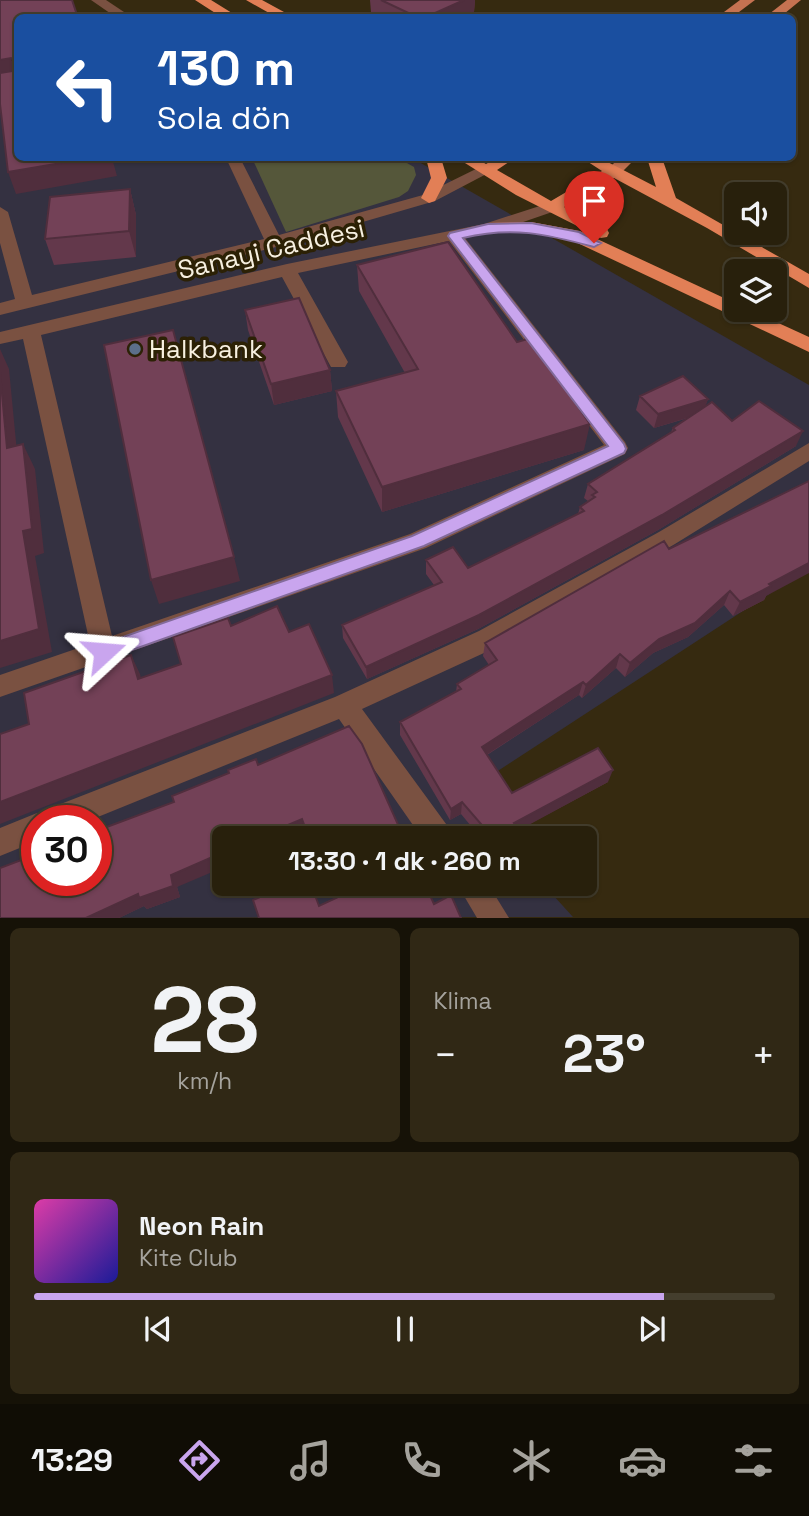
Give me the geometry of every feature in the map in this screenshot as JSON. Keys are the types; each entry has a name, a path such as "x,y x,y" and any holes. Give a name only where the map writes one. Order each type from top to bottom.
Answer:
{"highway":[{"path":"201,0 227,14"},
{"path":"252,0 281,14"},
{"path":"429,198 439,178 435,161"},
{"path":"470,161 724,298"},
{"path":"486,170 502,161"},
{"path":"595,161 667,199 809,282"},
{"path":"656,161 667,199"},
{"path":"552,207 614,171"},
{"path":"488,228 531,227 574,235 809,344"},
{"path":"768,322 809,344"}],"main road":[{"path":"728,14 749,0"},
{"path":"776,14 795,0"},
{"path":"614,171 625,161"}],"street":[{"path":"97,0 120,14"},
{"path":"234,161 274,242"},
{"path":"3,337 1,309 274,242 429,198 486,170"},
{"name":"Sanayi Caddesi","path":"3,337 287,270 488,228 552,207"},
{"path":"0,212 25,303"},
{"path":"0,686 418,541 618,449 454,236"},
{"path":"287,270 338,362"},
{"path":"49,297 56,325"},
{"path":"31,331 104,652"},
{"path":"93,805 344,705 488,639 667,538 809,451"},
{"path":"344,705 430,826"},
{"path":"0,842 21,833"},
{"path":"479,896 495,918"}],"shaded area":[{"path":"0,82 14,141 14,161 417,161 809,385 809,568 464,793 493,826 212,826 212,896 554,896 573,917 0,918"}],"green space":[{"path":"253,161 403,161 414,167 416,175 408,191 399,197 286,232"}],"building":[{"path":"0,0 72,0 77,14 14,14 14,61 11,58 0,60"},
{"path":"381,0 464,0 433,14 411,14"},
{"path":"14,61 14,161 73,161 8,172 0,104 0,73 13,71"},
{"path":"130,189 129,231 45,239 50,197"},
{"path":"448,242 517,342 531,338 590,424 382,487 336,391 418,369 357,265"},
{"path":"299,298 330,370 271,384 245,310"},
{"path":"173,330 234,557 151,580 104,345"},
{"path":"0,372 7,448 23,444 32,529 23,531 39,629 0,641"},
{"path":"683,376 708,399 658,414 640,396"},
{"path":"759,401 803,431 662,515 479,615 366,667 342,625 442,582 426,560 453,547 468,568 584,511 580,507 595,497 592,495 597,492 588,484 675,430 673,428 712,402 732,421"},
{"path":"809,481 809,563 740,602 730,591 695,623 659,639 630,663 620,654 586,685 583,682 482,747 512,793 598,748 613,770 514,823 517,826 483,826 462,802 451,809 400,722 461,689 457,684 497,660 485,643 664,541 669,549"},
{"path":"277,606 289,632 309,624 332,675 0,802 0,734 29,724 24,693 131,655 138,679 181,664 173,637 228,618 231,626"},
{"path":"349,726 362,744 399,826 305,826 302,819 285,826 212,826 212,857 171,875 173,886 139,898 138,894 86,918 0,918 0,868 21,860 21,896 112,896 112,825 174,802 172,796 229,773 228,770 256,759 258,765"},
{"path":"262,896 315,896 319,906 340,896 430,896 434,904 451,896 461,918 259,918 253,900"}],"place":[{"name":"Halkbank","path":"135,349"}],"route":[{"path":"104,652 418,541 618,449 454,236 488,228 531,227 574,235 594,243"}]}
